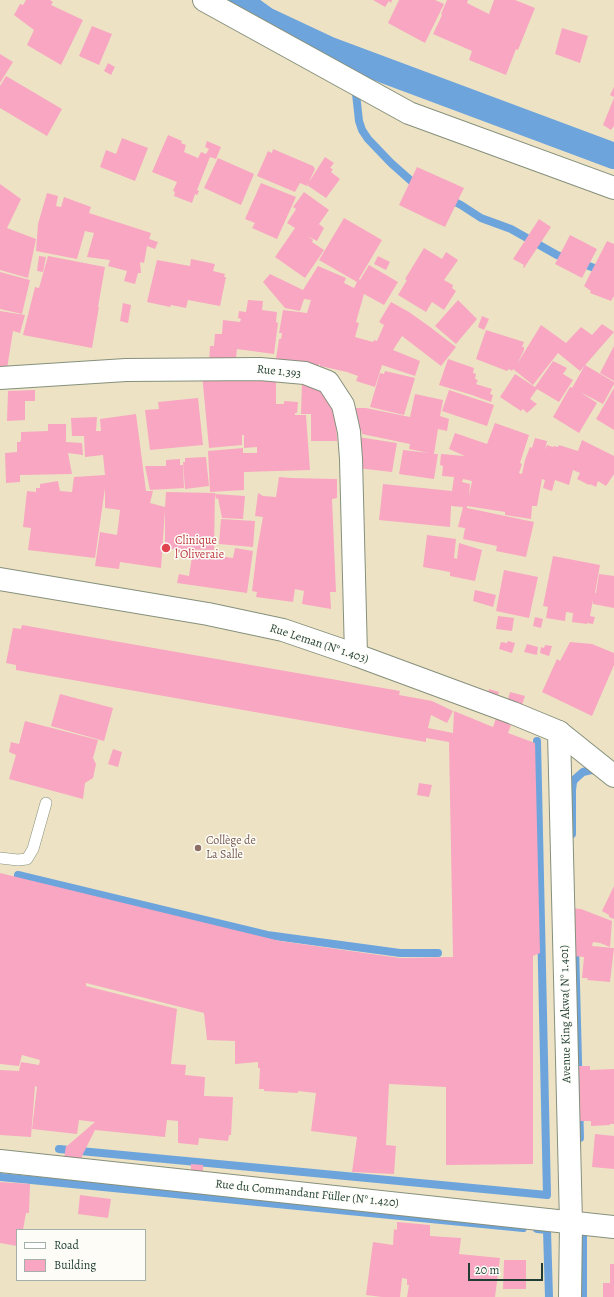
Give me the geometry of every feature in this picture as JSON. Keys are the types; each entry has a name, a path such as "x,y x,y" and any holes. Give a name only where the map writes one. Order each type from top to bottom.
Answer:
{"street":[{"path":"204,0 409,113 614,188"},
{"name":"Rue 1.393","path":"0,378 126,370 260,369 305,373 328,382 343,405 349,432 356,655"},
{"name":"Rue Leman (N° 1.403)","path":"0,580 208,614 284,630 513,713 558,732 614,776"},
{"name":"Avenue King Akwa( N° 1.401)","path":"558,732 571,1223 570,1297"},
{"name":"Rue du Commandant Füller (N° 1.420)","path":"0,1161 614,1227"}],"lane":[{"path":"0,858 18,860 27,859 33,849 46,803"}],"building":[{"path":"26,0 50,0 53,2 51,5 83,20 61,65 27,45 34,30 14,15 20,4 23,5"},
{"path":"373,0 392,0 391,3 389,1 385,7"},
{"path":"399,0 435,0 444,4 425,43 388,23"},
{"path":"447,0 468,0 467,3 489,14 494,0 515,0 535,8 506,75 469,60 472,51 433,34"},
{"path":"92,26 112,34 99,65 79,56"},
{"path":"562,28 588,36 580,63 555,54"},
{"path":"0,54 13,62 0,83"},
{"path":"108,63 115,67 111,75 104,71"},
{"path":"6,76 62,109 47,136 0,108 0,86"},
{"path":"614,87 614,97 610,95"},
{"path":"614,98 614,126 611,130 603,125"},
{"path":"168,135 182,141 181,143 186,145 184,152 198,158 201,152 206,154 209,149 205,147 207,141 221,147 216,159 210,157 197,190 199,191 197,195 195,194 192,203 174,196 175,192 173,191 177,182 152,172"},
{"path":"122,138 148,148 135,181 100,167 106,150 116,154"},
{"path":"273,149 313,166 315,169 307,186 300,183 295,192 257,176 268,151 272,153"},
{"path":"325,157 334,163 330,168 333,169 331,172 340,179 326,198 307,185"},
{"path":"218,158 254,174 241,205 204,188"},
{"path":"417,167 464,188 445,227 399,205"},
{"path":"261,183 296,197 277,239 252,228 255,223 245,219"},
{"path":"0,184 21,199 7,228 36,239 28,278 0,270"},
{"path":"304,192 329,210 319,224 324,228 317,241 307,236 313,240 312,242 324,250 305,278 275,257 295,228 287,223 296,209 293,207"},
{"path":"47,193 58,196 56,206 61,207 64,197 91,207 89,213 151,233 149,239 158,242 155,249 147,246 144,263 140,262 141,273 138,273 135,284 124,281 127,271 108,266 110,260 87,257 94,233 85,231 77,259 36,251 38,224"},
{"path":"344,218 382,240 359,279 360,280 369,265 398,282 384,305 364,294 356,322 359,323 355,337 373,342 374,340 377,341 384,325 379,322 391,302 409,312 456,347 441,366 402,336 393,350 420,361 415,376 382,365 375,387 356,381 358,376 320,366 320,364 319,368 302,363 276,359 279,339 281,339 282,333 279,333 283,310 307,313 311,300 304,299 300,311 285,308 263,282 270,274 303,290 318,266 346,278 344,283 354,288 357,282 319,260"},
{"path":"539,219 551,227 524,268 524,265 513,259"},
{"path":"570,235 597,249 582,278 555,264"},
{"path":"607,241 614,244 614,296 611,301 590,293 591,291 584,286"},
{"path":"424,248 442,259 446,252 458,260 444,280 453,285 452,288 456,291 444,310 432,302 426,312 398,295 407,280 405,279"},
{"path":"39,256 46,257 43,272 37,271"},
{"path":"48,256 105,267 92,348 23,335 35,287 39,288"},
{"path":"378,256 390,262 386,270 374,264"},
{"path":"191,259 215,264 213,271 225,274 224,277 226,277 220,306 188,300 186,308 171,305 170,307 147,302 157,260 190,266"},
{"path":"0,272 30,280 22,314 0,309"},
{"path":"248,300 263,301 262,310 277,312 276,322 278,323 274,354 237,349 235,366 209,363 210,346 214,346 215,334 222,334 223,320 240,322 241,319 238,318 239,311 246,312"},
{"path":"458,300 477,319 456,344 435,326"},
{"path":"123,303 131,305 128,323 120,321"},
{"path":"0,311 25,315 20,333 13,331 7,369 0,369"},
{"path":"482,316 489,319 484,330 478,327"},
{"path":"602,324 614,332 580,371 558,353 533,385 513,369 512,371 509,369 507,371 476,359 486,330 524,342 522,347 524,347 524,350 517,364 541,325 566,343 581,327 592,335"},
{"path":"614,346 614,381 600,373"},
{"path":"448,359 474,368 473,373 476,374 475,379 478,380 476,384 492,389 490,394 493,395 491,402 439,385"},
{"path":"553,361 567,368 563,374 573,380 559,402 537,389 530,399 537,404 527,413 523,409 521,411 500,397 515,374 535,387"},
{"path":"585,365 614,382 614,384 603,404 580,392 597,403 579,433 553,417 570,387 572,388"},
{"path":"385,371 415,378 404,415 370,407 380,373 384,374"},
{"path":"202,374 276,379 276,404 284,404 284,401 298,402 297,413 295,413 295,415 306,415 310,470 244,472 244,490 210,492 208,451 243,448 243,453 257,453 257,447 244,448 244,435 242,435 242,445 209,448"},
{"path":"302,382 322,388 336,413 337,441 311,441 311,414 301,414"},
{"path":"614,388 614,430 596,419"},
{"path":"35,390 35,401 25,401 25,420 7,421 8,391"},
{"path":"449,390 494,405 487,426 442,411"},
{"path":"415,394 443,400 440,416 449,419 447,431 438,429 434,454 438,454 434,479 399,474 403,450 429,453 409,449 410,444 362,434 362,431 354,432 348,408 366,408 410,417"},
{"path":"198,398 203,445 150,450 145,410 159,409 158,402"},
{"path":"136,414 146,491 153,491 150,503 165,507 166,492 215,493 214,550 165,549 165,510 161,568 120,562 119,569 95,566 100,532 117,535 120,510 105,508 105,488 95,558 28,550 31,528 23,527 27,491 36,492 36,488 40,488 40,484 58,481 60,491 72,492 74,477 105,475 103,455 85,457 84,436 72,436 71,418 97,417 96,431 101,431 100,419"},
{"path":"495,423 529,435 520,463 522,464 519,473 522,474 525,460 530,447 532,448 535,438 547,441 545,450 547,445 558,447 559,445 578,451 582,440 614,456 614,474 606,486 598,481 596,487 577,479 580,473 573,470 569,485 555,480 552,491 543,488 545,480 542,479 537,506 532,506 531,519 505,515 505,512 467,506 467,508 534,522 526,557 496,551 497,546 463,539 465,528 458,527 463,507 451,506 450,527 379,520 383,484 452,491 454,477 442,476 443,466 440,465 441,454 465,456 449,449 455,433 487,444","holes":["463,479 472,481 469,496 470,484 462,482"]},
{"path":"48,424 66,424 66,442 82,443 83,455 68,453 72,474 20,475 20,482 6,483 5,453 17,452 17,442 20,442 21,440 21,432 48,431"},
{"path":"358,437 397,443 392,472 357,468"},
{"path":"206,457 209,486 185,489 183,462 185,462 185,458"},
{"path":"180,459 180,465 183,465 184,488 150,490 145,466 166,466 166,460"},
{"path":"279,477 337,479 337,498 332,499 336,592 330,592 331,609 302,604 304,591 295,589 293,602 256,597 257,592 252,591 263,517 255,516 258,493 263,496 276,497"},
{"path":"215,494 245,496 243,519 222,518 218,498 216,499"},
{"path":"221,519 255,521 253,547 219,544"},
{"path":"427,535 456,539 454,558 457,559 459,543 482,550 475,581 450,576 450,572 423,567"},
{"path":"235,548 253,551 247,593 177,583 179,574 189,576 193,550 213,552 212,555 233,558"},
{"path":"553,556 600,565 595,593 599,574 614,576 614,608 593,604 593,600 590,616 595,617 593,624 572,622 573,613 566,612 565,621 546,618 548,607 543,606"},
{"path":"504,570 538,577 529,618 496,611"},
{"path":"475,590 496,595 493,607 473,601"},
{"path":"498,616 514,618 512,631 496,629"},
{"path":"535,617 543,619 541,628 533,626"},
{"path":"22,625 400,691 399,695 432,701 453,711 447,723 431,715 428,728 453,733 454,711 493,727 496,718 511,725 508,733 535,743 540,953 533,956 533,1164 446,1165 446,1087 389,1084 386,1145 396,1146 394,1174 352,1172 357,1137 311,1131 316,1093 298,1091 298,1093 264,1091 264,1089 259,1089 260,1068 258,1068 258,1062 235,1064 235,1041 207,1040 204,1013 86,983 86,986 177,1009 171,1064 186,1065 185,1075 205,1077 204,1096 233,1097 231,1135 229,1135 228,1141 199,1138 198,1145 178,1143 178,1121 167,1120 165,1137 95,1130 82,1156 82,1160 64,1158 66,1146 95,1122 79,1120 77,1134 32,1129 37,1087 35,1086 31,1137 0,1135 0,1070 19,1071 21,1062 39,1065 40,1060 22,1055 19,1066 0,1064 0,873 280,941 400,958 453,957 449,742 426,738 426,742 16,670 16,665 6,663 13,628 21,629"},
{"path":"508,641 515,643 512,653 499,649 501,642 507,643"},
{"path":"570,642 592,644 614,653 614,665 592,716 542,692 557,659 560,661"},
{"path":"527,644 538,647 537,655 524,652"},
{"path":"545,645 552,646 549,656 540,653 541,647 544,648"},
{"path":"489,689 499,692 496,700 487,697"},
{"path":"510,692 525,696 520,711 506,707"},
{"path":"60,694 113,708 104,741 51,726"},
{"path":"25,721 98,740 93,758 96,764 93,778 85,783 83,799 9,779 16,755 9,752 11,742 19,744"},
{"path":"113,749 122,752 118,767 108,764"},
{"path":"419,783 432,785 429,797 417,795"},
{"path":"614,886 614,919 602,911"},
{"path":"571,908 581,909 612,921 610,947 593,942 592,946 614,948 610,982 587,980 588,978 582,978 584,957 574,956 575,940 571,940"},
{"path":"579,1066 590,1066 590,1070 614,1069 614,1124 591,1126 591,1121 580,1121"},
{"path":"595,1134 614,1136 614,1169 592,1167"},
{"path":"191,1164 203,1165 203,1172 191,1170"},
{"path":"0,1182 30,1184 29,1213 26,1213 23,1229 16,1229 16,1246 0,1243"},
{"path":"80,1195 111,1199 108,1218 78,1214"},
{"path":"397,1222 430,1225 430,1236 461,1238 459,1254 500,1258 495,1297 407,1297 409,1285 407,1285 407,1279 402,1278 400,1297 366,1295 373,1242 393,1245 394,1229 397,1230"},
{"path":"504,1260 526,1260 526,1289 503,1289"},
{"path":"610,1264 614,1264 614,1297 603,1297 603,1283 610,1283"}],"waterway":[{"path":"238,0 266,20 330,50 614,156"},
{"path":"352,57 359,121 362,130 368,139 391,163 418,187"},
{"path":"447,198 481,218 511,229 557,255 606,272 614,277"},
{"path":"59,1149 547,1195 537,741"},
{"path":"572,834 573,782 583,772 591,770 598,771"},
{"path":"18,875 267,935 400,953 438,953"},
{"path":"575,945 580,1138"},
{"path":"0,1177 523,1228"},
{"path":"537,1229 547,1230 549,1297"},
{"path":"583,1297 583,1232 589,1232"}],"place":[{"name":"Clinique l'Oliveraie","path":"166,548"},
{"name":"Collège de La Salle","path":"198,848"}]}
